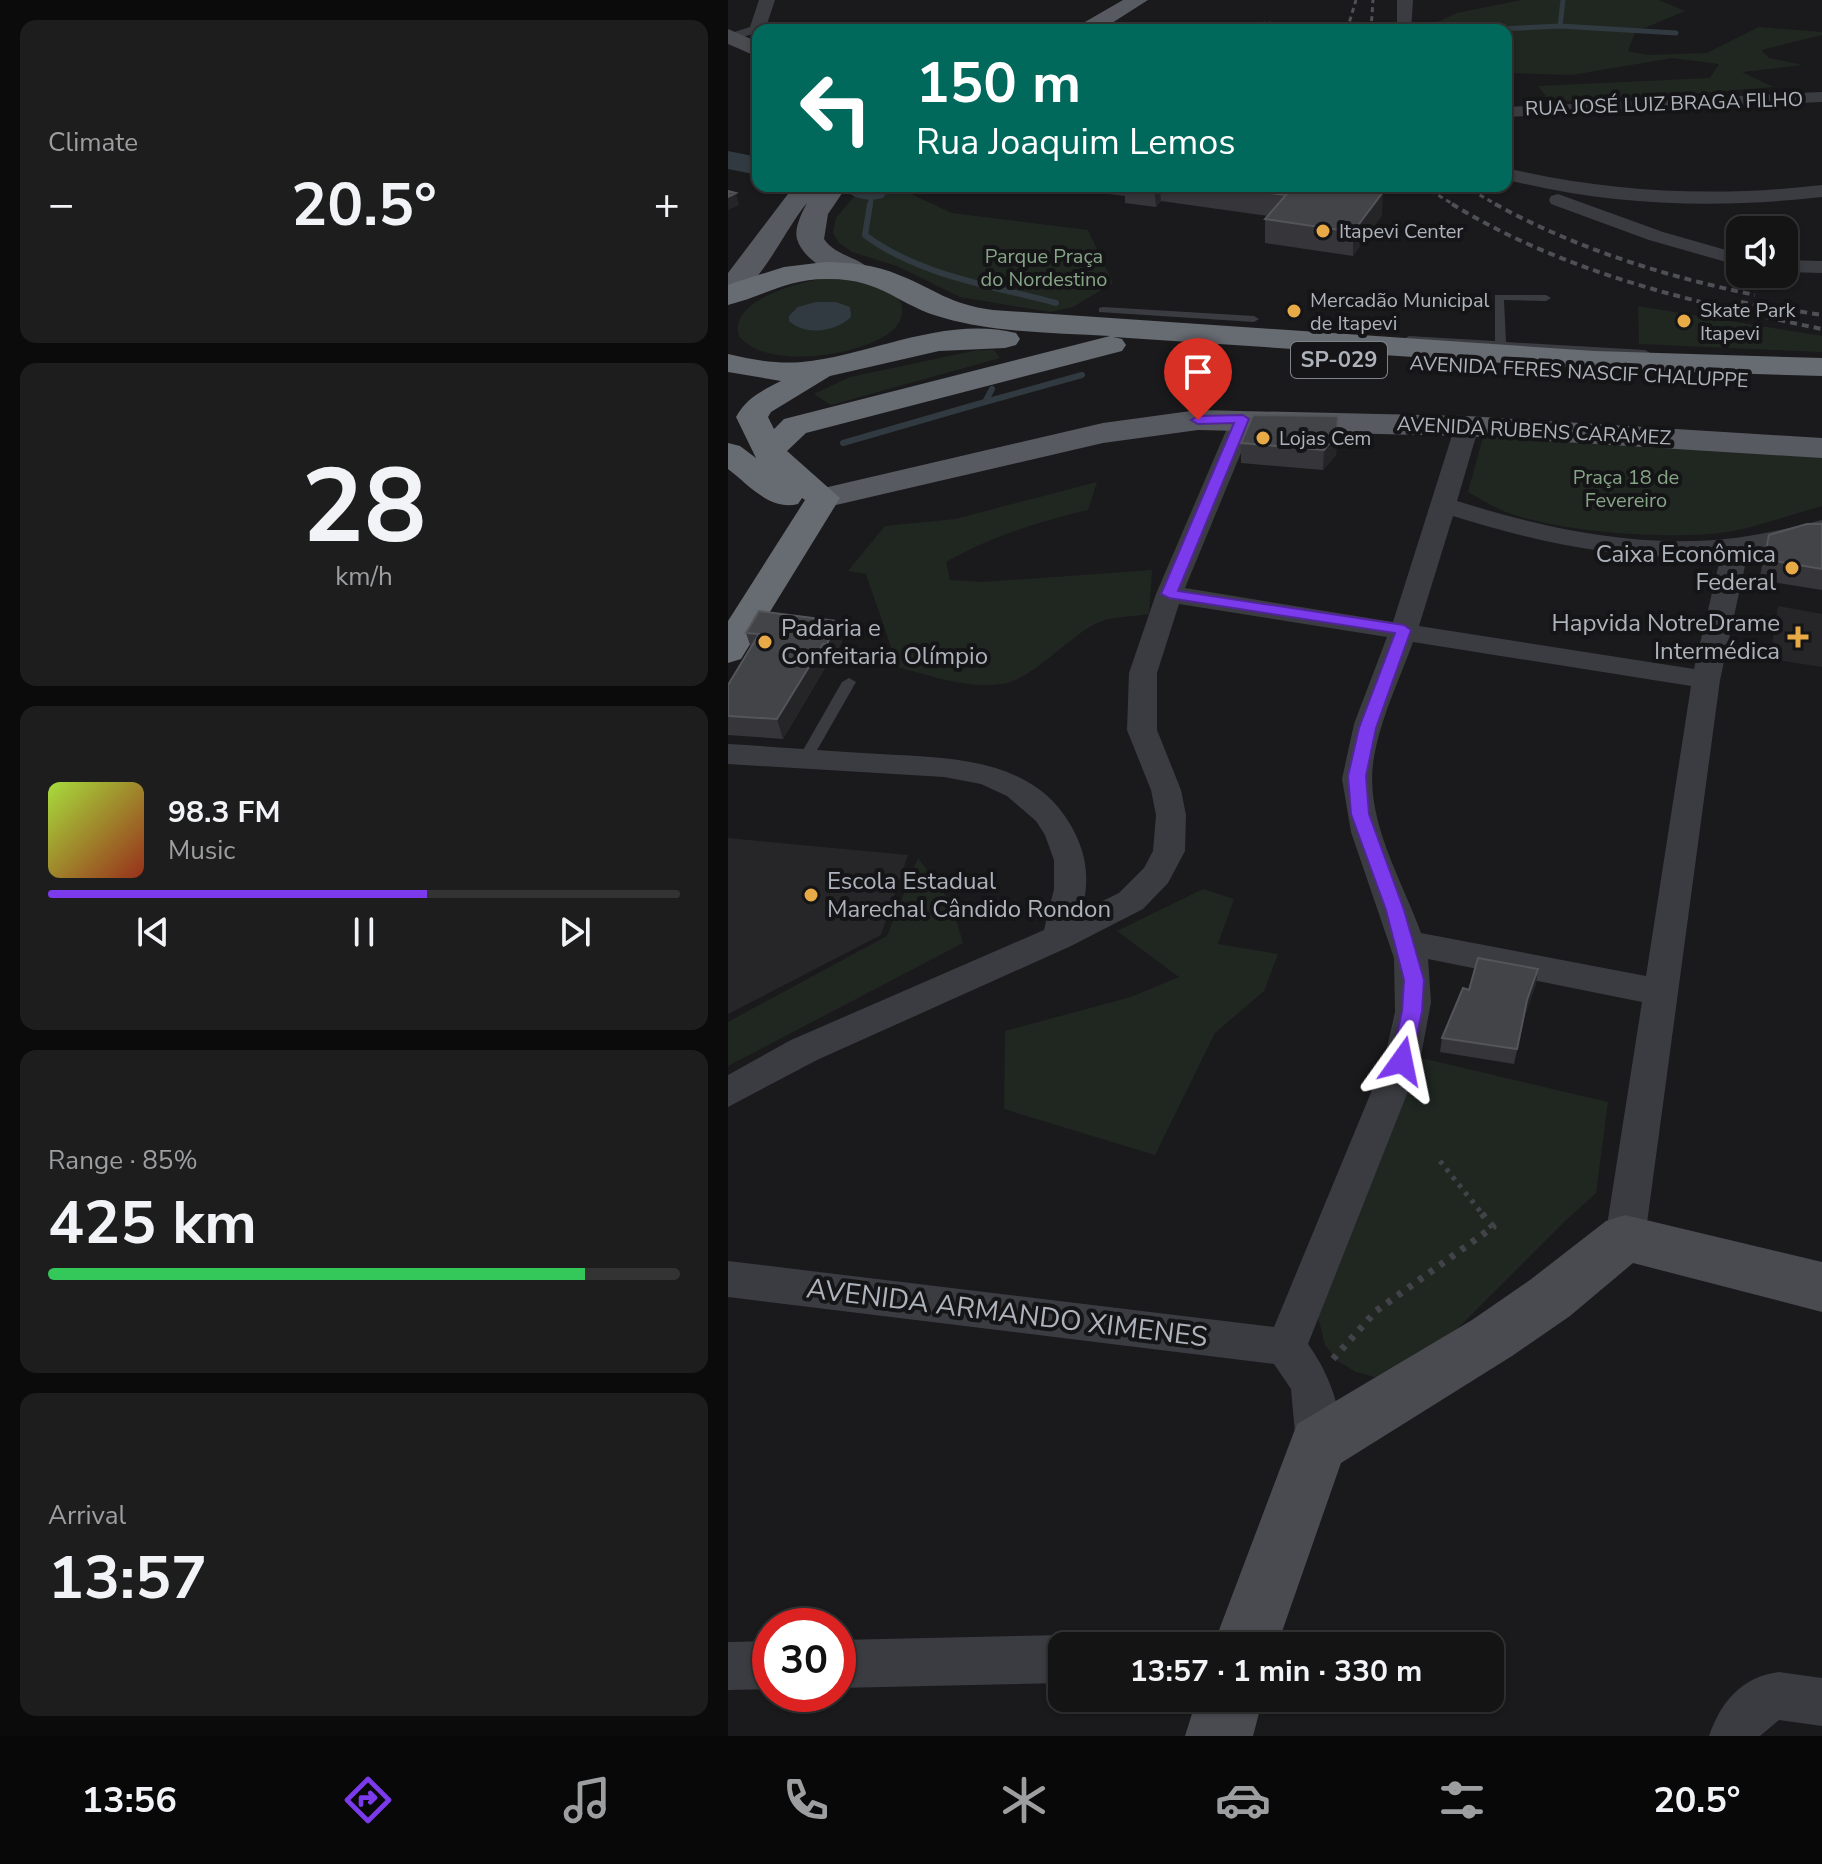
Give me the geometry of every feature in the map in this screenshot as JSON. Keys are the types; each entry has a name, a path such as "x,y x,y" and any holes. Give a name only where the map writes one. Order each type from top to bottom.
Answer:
{"highway":[{"name":"SP-029","path":"728,363 757,371 790,374 859,362 885,352 904,339 916,325 920,311 915,296 883,278 859,273 800,273 730,284"},
{"name":"AVENIDA FERES NASCIF CHALUPPE","path":"915,296 937,307 984,318 1623,362 1822,367"},
{"name":"AVENIDA FERES NASCIF CHALUPPE","path":"859,362 918,346 970,339 1111,345 1564,375 1822,382"},
{"path":"768,452 795,426 1111,345"},
{"name":"SP-029","path":"807,501 768,452 752,417 758,406 790,386 825,370"},
{"path":"729,456 807,501"},
{"path":"728,608 793,513 807,501"},
{"path":"728,651 807,501"}],"main road":[{"path":"1097,24 1138,0"},
{"path":"1121,24 1154,0"},
{"path":"730,284 755,259 786,211 803,192"},
{"path":"830,192 809,227 809,239 816,250 828,259 859,273"},
{"name":"AVENIDA RUBENS CARAMEZ","path":"807,501 1125,429 1174,421 1243,419 1467,426 1822,448"}],"street":[{"path":"759,24 767,0"},
{"path":"776,24 783,0"},
{"path":"1405,0 1405,24"},
{"path":"730,37 752,31"},
{"path":"730,37 752,47"},
{"path":"1795,98 1822,80"},
{"name":"RUA JOSÉ LUIZ BRAGA FILHO","path":"1512,112 1822,97"},
{"path":"1512,174 1586,191 1668,200 1747,199 1822,191"},
{"path":"1512,175 1589,213 1726,256"},
{"path":"1798,266 1822,267"},
{"path":"728,1092 804,1050 1059,937 1131,901 1157,875 1169,851 1171,815 1166,790 1142,730 1143,673 1169,594 1243,419"},
{"path":"1250,1632 1318,1444 1311,1383 1286,1347 1402,1061 1412,1011 1414,980 1405,942 1360,814 1357,776 1368,728 1404,630 1467,426"},
{"path":"1444,505 1535,532 1596,544 1669,548 1736,546 1822,528"},
{"path":"1318,1444 1492,1338 1550,1298 1625,1238 1706,680 1736,546"},
{"path":"1169,594 1706,680"},
{"path":"728,754 965,771 1005,782 1035,799 1060,830 1070,862 1070,893 1059,937"},
{"path":"1405,942 1660,992"},
{"path":"1625,1238 1822,1287"},
{"name":"AVENIDA ARMANDO XIMENES","path":"728,1279 1286,1347"},
{"path":"856,1664 1048,1659"},
{"path":"728,1666 752,1665"},
{"path":"1733,1736 1736,1725 1765,1699 1807,1697 1822,1702"},
{"path":"1219,1736 1226,1712"}],"lane":[{"path":"1501,343 1499,297 1546,298"},
{"path":"1103,310 1254,319"},
{"path":"1306,340 1382,337 1501,343 1766,359 1822,367"},
{"path":"805,759 849,682"}],"path":[{"path":"1209,24 1274,23"},
{"path":"1311,1383 1376,1311 1493,1227 1440,1161"}],"shaded area":[{"path":"816,302 836,302 850,307 851,317 837,326 820,330 803,329 789,321 789,316 798,307"},
{"name":"Hapvida NotreDrame Intermédica","path":"1778,606 1822,614 1822,667 1770,659"},
{"name":"Escola Estadual Marechal Cândido Rondon","path":"728,838 908,855 881,935 728,1014"}],"green space":[{"path":"1522,0 1659,0 1685,11 1635,32 1628,51 1648,55 1707,53 1759,27 1822,32 1822,35 1761,50 1769,58 1803,65 1742,72 1773,87 1584,103 1547,98 1538,86 1710,78 1719,64 1672,58 1572,75 1512,73 1512,24 1433,24 1457,13"},
{"name":"Parque Praça do Nordestino","path":"858,192 900,192 911,194 952,213 1088,230 1113,283 1073,307 1050,312 960,297 897,266 852,252 839,243 833,233 836,218"},
{"path":"821,279 868,282 890,291 902,307 899,322 894,329 862,346 816,356 770,353 752,347 739,336 739,323 744,312 755,303 783,289"},
{"name":"Skate Park Itapevi","path":"1638,306 1822,336 1822,352 1639,344"},
{"path":"978,350 994,350 1000,358 831,405 814,394 850,377"},
{"name":"Praça 18 de Fevereiro","path":"1483,437 1822,456 1822,506 1751,527 1703,534 1612,533 1551,524 1501,510 1468,492"},
{"path":"1097,482 1088,510 1015,531 963,553 946,562 950,580 983,582 1152,570 1149,614 1101,621 1026,675 1002,684 962,683 898,667 866,574 848,571 885,526 955,519"},
{"path":"918,858 951,903 963,943 728,1066 728,1022 887,936"},
{"path":"1203,889 1234,899 1218,944 1278,954 1264,991 1215,1033 1155,1155 1004,1109 1005,1031 1131,997 1179,977 1117,931"},
{"path":"1417,1057 1608,1102 1596,1193 1418,1368 1378,1378 1356,1372 1338,1361 1325,1345 1318,1317"}],"building":[{"path":"1263,192 1383,192 1353,232 1265,219 1286,195"},
{"path":"1253,415 1338,416 1337,434 1324,450 1241,443"},
{"path":"1807,524 1822,524 1822,569 1764,559 1769,535"},
{"path":"759,611 837,621 827,644 823,644 777,719 728,716 728,685 759,634 746,633"},
{"path":"1478,958 1538,969 1527,1000 1517,1049 1442,1038 1463,988 1469,990"}],"waterway":[{"path":"1560,26 1563,0"},
{"path":"1512,28 1560,26"},
{"path":"1560,26 1676,33"},
{"path":"728,160 752,165"},
{"path":"870,206 872,192"},
{"path":"870,204 865,235 886,249 956,278 1056,303"},
{"path":"985,402 1082,375"},
{"path":"985,402 992,389"},
{"path":"843,443 985,402"}],"railway":[{"path":"1349,24 1356,0"},
{"path":"1371,24 1373,0"},
{"path":"1433,192 1456,206"},
{"path":"1474,192 1499,206"},
{"path":"1452,204 1539,249 1631,283 1822,329"},
{"path":"1495,204 1589,248 1688,279 1755,295"},
{"path":"1741,302 1822,315"}],"place":[{"name":"Itapevi Center","path":"1323,231"},
{"name":"Mercadão Municipal de Itapevi","path":"1294,311"},
{"name":"Skate Park Itapevi","path":"1684,321"},
{"name":"Lojas Cem","path":"1263,438"},
{"name":"Caixa Econômica Federal","path":"1792,568"},
{"name":"Hapvida NotreDrame Intermédica","path":"1798,637"},
{"name":"Padaria e Confeitaria Olímpio","path":"765,642"},
{"name":"Escola Estadual Marechal Cândido Rondon","path":"811,895"}],"route":[{"path":"1198,420 1243,419 1169,594 1404,630 1368,728 1357,776 1360,814 1395,910 1414,980 1412,1011 1402,1061"}]}
